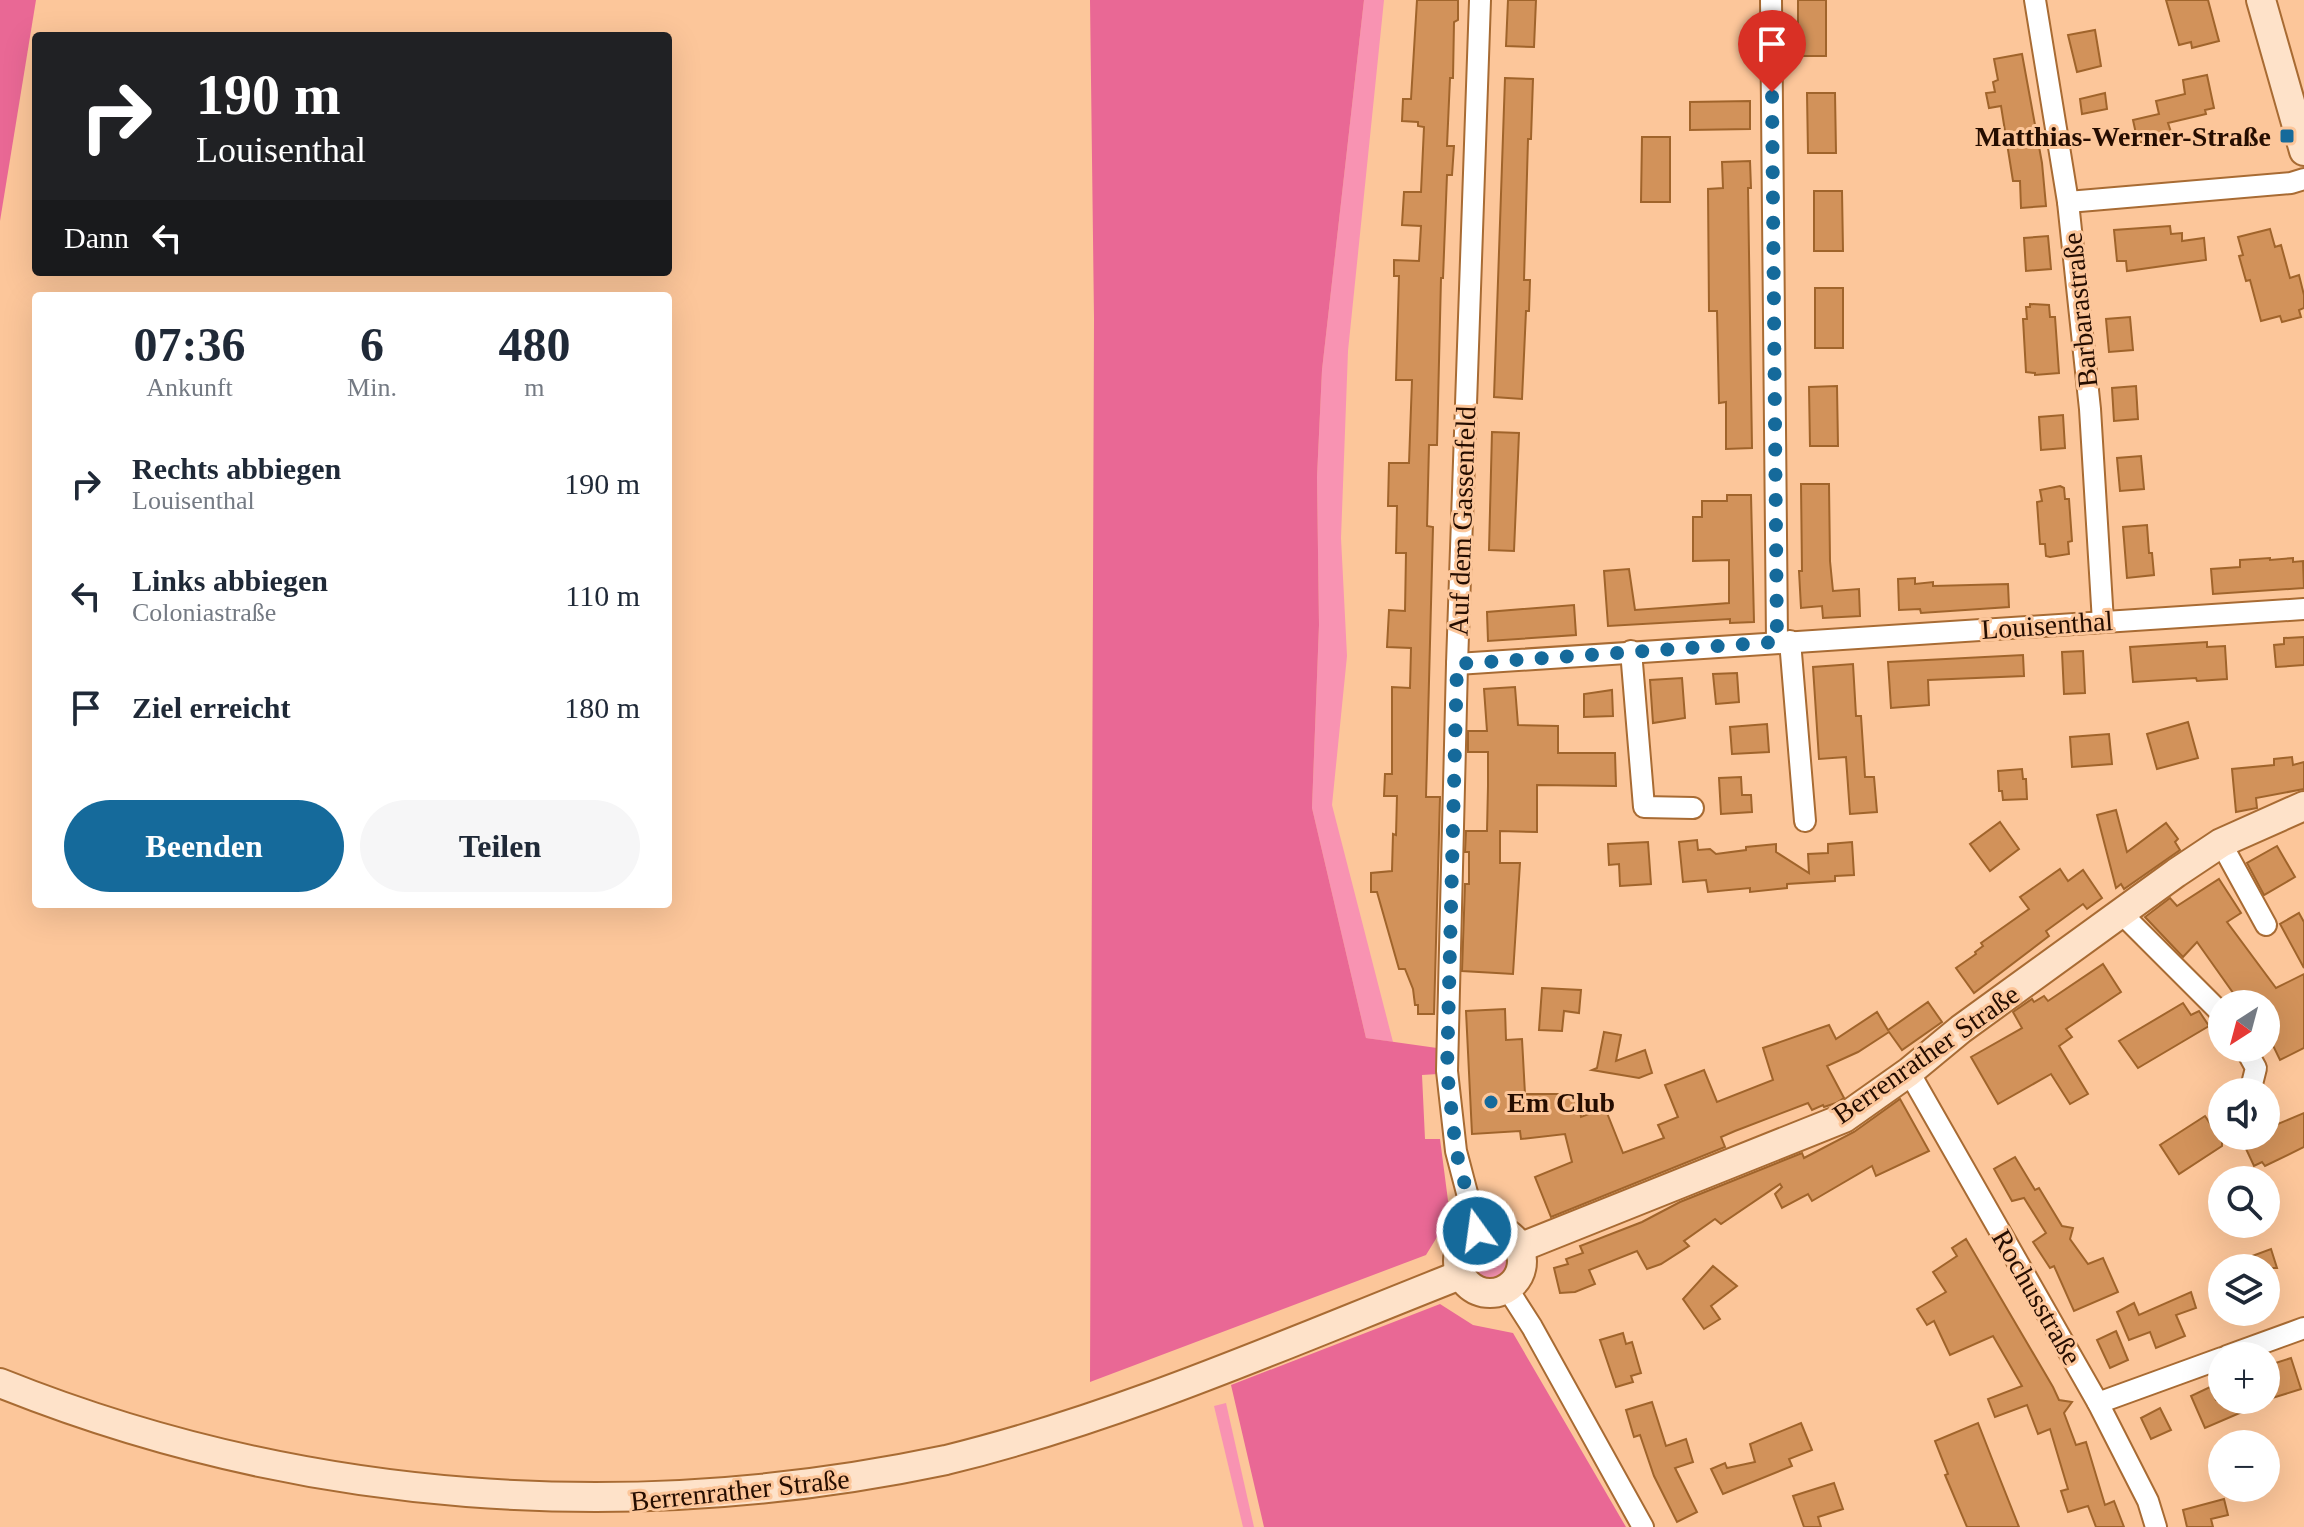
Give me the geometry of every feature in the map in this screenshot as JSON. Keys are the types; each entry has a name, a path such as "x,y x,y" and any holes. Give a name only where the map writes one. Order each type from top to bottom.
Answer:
{"street":[{"name":"Auf dem Gassenfeld","path":"1477,1231 1456,1151 1447,1071 1457,664 1480,0"},
{"path":"1771,0 1784,642 1805,821"},
{"name":"Barbarastraße","path":"2035,0 2068,202 2090,409 2103,622"},
{"path":"2261,0 2304,151"},
{"path":"2068,202 2291,183 2304,179"},
{"name":"Louisenthal","path":"1457,664 2304,609"},
{"path":"1631,651 1644,807 1693,808"},
{"name":"Berrenrather Straße","path":"1519,1248 1844,1118 1909,1072 1961,1029 2221,843 2304,806"},
{"path":"2221,843 2266,925"},
{"path":"2121,913 2208,1000"},
{"name":"Rochusstraße","path":"1909,1072 2098,1403 2148,1501 2156,1527"},
{"path":"1477,1231 1506,1233 1519,1248 1522,1266 1519,1275 1507,1288 1497,1293 1475,1290 1460,1275 1458,1254 1462,1244 1477,1231"},
{"name":"Berrenrather Straße","path":"0,1383 75,1413 156,1439 339,1482 531,1502 639,1502 737,1495 856,1480 948,1460 1108,1411 1460,1275"},
{"path":"1507,1288 1532,1327 1643,1527"},
{"path":"2266,1342 2304,1328"},
{"path":"2098,1403 2208,1363"}],"shaded area":[{"path":"0,0 36,0 0,221"},
{"path":"1090,0 1364,0 1322,370 1317,477 1319,625 1312,808 1366,1038 1437,1048 1438,1074 1422,1075 1425,1139 1440,1139 1450,1216 1426,1255 1090,1382 1094,318"},
{"path":"1364,0 1384,0 1348,351 1341,538 1347,656 1332,805 1393,1042 1366,1038 1312,808 1319,625 1317,477 1322,370"},
{"path":"1490,1240 1504,1246 1510,1260 1504,1274 1490,1280 1476,1274 1470,1260 1476,1246"},
{"path":"1440,1304 1473,1325 1513,1333 1626,1527 1264,1527 1231,1385"},
{"path":"1226,1403 1254,1527 1243,1527 1214,1406"}],"building":[{"path":"1417,0 1458,0 1458,20 1454,22 1453,78 1450,78 1447,146 1454,146 1452,175 1447,175 1441,278 1437,445 1429,445 1427,526 1433,527 1426,797 1440,797 1434,1014 1418,1014 1418,1005 1415,1005 1405,969 1399,969 1377,892 1371,892 1371,873 1392,871 1393,834 1396,835 1397,796 1384,796 1385,774 1392,774 1392,687 1410,688 1411,648 1387,647 1389,610 1405,611 1406,553 1396,553 1397,506 1388,506 1389,463 1409,463 1412,380 1396,380 1399,276 1394,276 1394,260 1419,261 1421,226 1402,225 1404,192 1421,192 1424,127 1418,126 1418,122 1402,121 1403,99 1411,99"},
{"path":"1508,0 1536,0 1534,47 1506,46"},
{"path":"1798,0 1826,0 1826,56 1798,56"},
{"path":"2166,0 2208,0 2219,41 2192,48 2191,42 2179,45"},
{"path":"2095,30 2101,66 2077,72 2068,35"},
{"path":"2022,54 2042,163 2046,206 2021,208 2020,181 2013,181 2001,106 1989,108 1986,93 1995,92 1993,82 1998,80 1994,59"},
{"path":"2207,75 2214,108 2205,110 2206,114 2168,123 2172,135 2138,143 2133,120 2159,114 2156,101 2185,94 2183,80"},
{"path":"1505,78 1533,79 1524,280 1530,280 1529,311 1526,311 1522,399 1494,397"},
{"path":"1807,93 1835,93 1836,153 1808,153"},
{"path":"2105,93 2107,109 2082,114 2080,99"},
{"path":"1750,101 1750,129 1690,130 1690,102"},
{"path":"1642,137 1670,137 1670,202 1641,202"},
{"path":"1750,161 1752,448 1726,449 1726,402 1719,403 1717,311 1709,311 1708,189 1723,188 1722,162"},
{"path":"1814,191 1842,191 1843,251 1814,251"},
{"path":"2170,226 2171,234 2182,233 2182,241 2204,238 2206,260 2127,271 2126,261 2117,261 2114,230"},
{"path":"2270,229 2275,247 2281,245 2290,278 2299,275 2304,295 2304,308 2299,310 2301,317 2282,322 2280,316 2261,321 2250,280 2246,281 2239,256 2243,255 2238,237"},
{"path":"2048,236 2051,269 2026,271 2024,238"},
{"path":"1815,288 1843,288 1843,348 1815,348"},
{"path":"2030,304 2049,305 2050,317 2055,317 2059,373 2035,375 2026,372 2023,319 2027,319 2026,307"},
{"path":"2130,317 2133,350 2109,352 2106,319"},
{"path":"1837,386 1838,446 1810,446 1809,387"},
{"path":"2136,386 2138,419 2114,421 2112,388"},
{"path":"2063,415 2065,448 2041,450 2039,417"},
{"path":"1492,432 1519,433 1514,551 1489,550"},
{"path":"2141,456 2144,489 2120,491 2117,458"},
{"path":"1801,484 1829,484 1833,591 1859,589 1860,616 1823,618 1822,606 1801,608"},
{"path":"2064,488 2065,499 2069,499 2072,541 2068,542 2069,554 2050,557 2046,556 2045,544 2040,544 2037,502 2042,501 2040,490"},
{"path":"1727,495 1751,495 1754,622 1730,623 1730,619 1608,626 1604,571 1629,569 1635,610 1729,603 1729,560 1693,561 1693,517 1702,517 1702,501 1727,501"},
{"path":"2147,525 2154,575 2127,578 2123,527"},
{"path":"2270,558 2303,561 2304,588 2213,594 2211,569 2240,567 2240,560"},
{"path":"1915,578 1915,584 1933,582 1933,586 2008,584 2009,607 1921,613 1920,609 1899,610 1898,579"},
{"path":"1574,605 1576,635 1488,641 1487,612"},
{"path":"2304,637 2304,665 2276,667 2274,645 2284,644 2284,638"},
{"path":"2207,642 2207,647 2225,646 2227,679 2133,682 2130,647"},
{"path":"2083,651 2085,693 2064,694 2062,652"},
{"path":"2023,655 2024,676 1928,680 1929,705 1891,708 1888,662"},
{"path":"1853,664 1856,716 1861,716 1865,777 1874,777 1877,812 1850,814 1846,757 1819,759 1813,667"},
{"path":"1737,673 1739,702 1716,704 1713,674"},
{"path":"1682,678 1685,718 1653,723 1650,680"},
{"path":"1515,687 1518,725 1558,726 1558,753 1615,753 1616,786 1537,785 1537,832 1500,831 1500,863 1520,863 1513,974 1462,971 1465,884 1469,884 1466,831 1487,831 1488,752 1468,752 1468,731 1487,731 1484,689"},
{"path":"1612,690 1613,716 1584,717 1584,694"},
{"path":"2188,722 2198,758 2157,769 2147,734"},
{"path":"1767,724 1769,752 1732,754 1730,727"},
{"path":"2109,734 2112,764 2072,767 2070,737"},
{"path":"2292,757 2293,765 2304,762 2304,789 2256,798 2257,808 2236,812 2232,769 2274,765 2274,759"},
{"path":"2022,769 2027,799 2003,800 2002,791 1999,791 1998,771"},
{"path":"1741,777 1742,795 1751,795 1752,812 1721,814 1719,778"},
{"path":"2116,810 2127,852 2166,823 2178,839 2175,842 2180,850 2124,889 2121,884 2116,888 2097,815"},
{"path":"2000,822 2019,849 1990,871 1970,844"},
{"path":"1697,840 1698,850 1710,849 1716,854 1776,844 1776,852 1809,873 1808,854 1828,853 1828,844 1852,842 1854,875 1835,876 1835,881 1787,884 1787,888 1708,892 1706,880 1683,882 1679,842"},
{"path":"1648,842 1651,884 1620,886 1619,864 1609,865 1608,844"},
{"path":"2277,846 2295,877 2264,895 2247,863"},
{"path":"2060,869 2068,881 2083,870 2102,898 2087,909 2083,904 2046,931 2049,936 1974,993 1956,968 1976,954 1983,946 1981,943 2029,909 2020,897"},
{"path":"2219,879 2241,913 2227,922 2276,988 2304,974 2304,1048 2280,1060 2280,990 2231,990 2197,942 2183,957 2145,917 2170,898 2177,906"},
{"path":"2299,913 2304,922 2304,968 2280,924"},
{"path":"2103,964 2121,992 2066,1029 2072,1037 2059,1046 2088,1094 2070,1104 2051,1074 1998,1104 1971,1057 2022,1028 2013,1012 2032,999 2034,1002 2044,996 2048,1001"},
{"path":"1542,988 1581,990 1579,1013 1564,1011 1562,1031 1539,1030"},
{"path":"1928,1002 1942,1022 1902,1050 1889,1032 1858,1052 1827,1066 1844,1098 1836,1103 1812,1110 1808,1103 1735,1131 1721,1137 1725,1147 1551,1217 1535,1177 1572,1162 1565,1134 1521,1139 1520,1131 1472,1134 1466,1011 1505,1009 1506,1040 1522,1039 1525,1094 1577,1094 1581,1117 1605,1108 1623,1153 1664,1138 1658,1125 1678,1117 1665,1085 1704,1070 1717,1102 1773,1080 1763,1048 1829,1025 1836,1039 1877,1012 1888,1030"},
{"path":"2183,1003 2191,1015 2199,1011 2208,1024 2138,1068 2119,1041"},
{"path":"1604,1032 1621,1035 1616,1061 1645,1050 1652,1073 1639,1078 1592,1070 1597,1068"},
{"path":"1900,1099 1929,1151 1876,1176 1872,1166 1812,1201 1808,1194 1782,1208 1775,1194 1782,1187 1780,1184 1721,1224 1715,1219 1684,1241 1689,1246 1661,1264 1647,1269 1637,1251 1589,1270 1595,1284 1575,1292 1560,1293 1554,1268 1568,1264 1566,1259 1583,1253 1580,1246 1802,1153 1804,1158 1854,1132"},
{"path":"2304,1113 2304,1147 2265,1166 2262,1162 2254,1166 2247,1150 2280,1150 2280,1123"},
{"path":"2205,1116 2208,1120 2208,1150 2216,1150 2179,1174 2160,1145"},
{"path":"2015,1157 2062,1226 2073,1228 2070,1239 2088,1264 2103,1258 2118,1292 2074,1311 2054,1266 2050,1268 2033,1242 2046,1233 2024,1198 2012,1201 1994,1169"},
{"path":"1966,1239 2059,1400 2072,1402 2064,1413 2076,1445 2086,1442 2105,1505 2114,1501 2124,1527 2096,1527 2088,1506 2068,1512 2061,1491 2068,1489 2050,1429 2038,1434 2027,1405 1995,1417 1988,1399 2022,1386 1993,1336 1950,1355 1934,1321 1927,1325 1917,1309 1946,1292 1933,1272 1957,1256 1952,1248"},
{"path":"1713,1266 1737,1286 1711,1306 1720,1319 1704,1329 1683,1299"},
{"path":"2191,1292 2196,1308 2176,1315 2185,1336 2156,1348 2150,1332 2129,1340 2117,1312 2134,1303 2139,1315"},
{"path":"2116,1331 2128,1360 2110,1368 2097,1340"},
{"path":"1623,1333 1626,1344 1632,1342 1641,1373 1631,1376 1633,1382 1616,1387 1600,1340"},
{"path":"2291,1358 2301,1389 2280,1396 2280,1362"},
{"path":"2208,1388 2208,1414 2238,1414 2205,1428 2191,1396"},
{"path":"1652,1402 1666,1446 1686,1439 1693,1462 1675,1468 1697,1512 1677,1522 1654,1476 1640,1435 1634,1437 1626,1410"},
{"path":"2160,1408 2171,1430 2151,1439 2141,1418"},
{"path":"1801,1423 1812,1450 1789,1459 1792,1466 1723,1494 1711,1469 1725,1463 1727,1468 1755,1462 1750,1444"},
{"path":"1978,1423 2019,1527 1967,1527 1945,1475 1948,1474 1935,1441"},
{"path":"1834,1483 1843,1509 1818,1517 1821,1527 1804,1527 1793,1496"},
{"path":"2225,1502 2228,1515 2211,1519 2213,1527 2187,1527 2183,1510"}],"place":[{"name":"Matthias-Werner-Straße","path":"2287,136"},
{"name":"Em Club","path":"1491,1102"}],"route":[{"path":"1477,1231 1456,1151 1447,1071 1457,664 1777,642 1772,92"}]}
